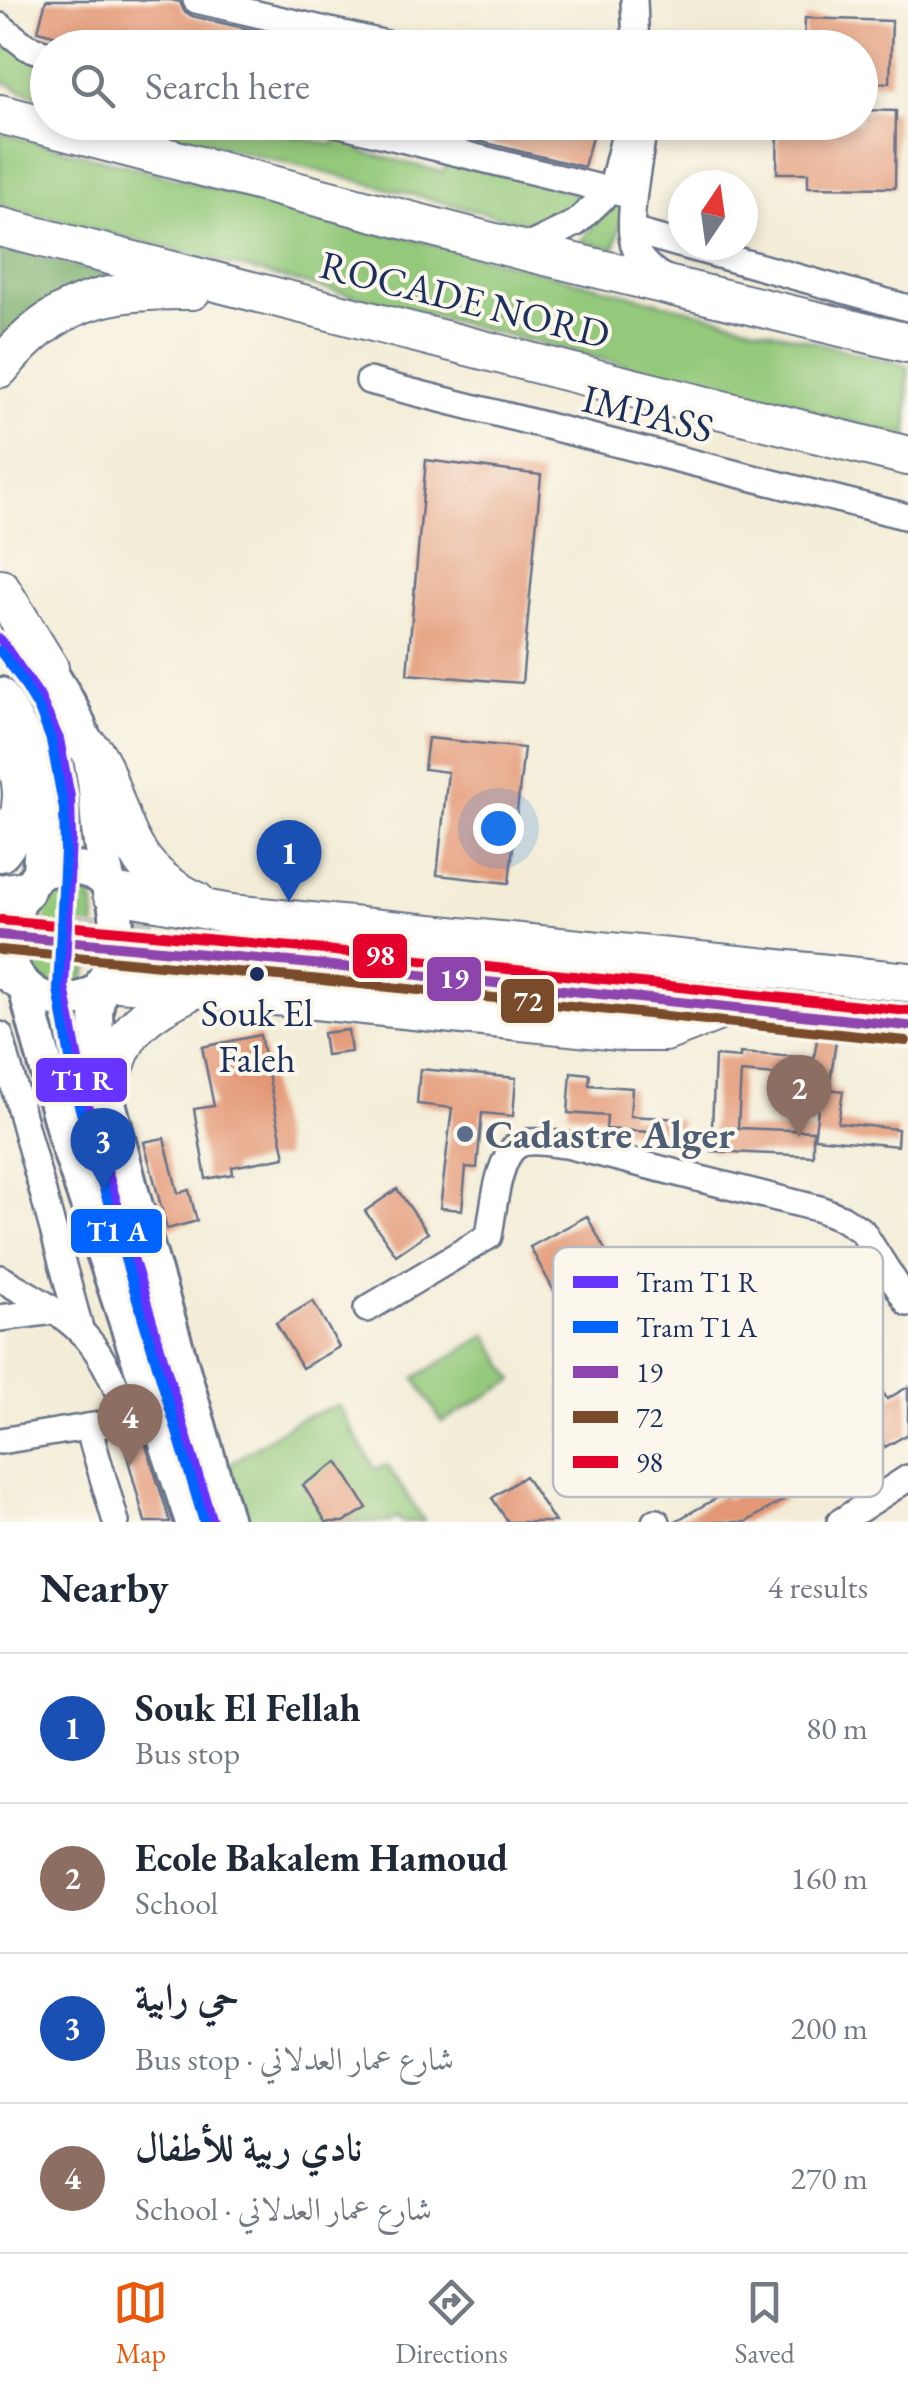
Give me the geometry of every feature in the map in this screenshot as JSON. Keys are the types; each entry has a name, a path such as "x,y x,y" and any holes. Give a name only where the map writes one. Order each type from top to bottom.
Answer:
{"highway":[{"path":"0,90 30,107"},
{"name":"ROCADE NORD","path":"0,114 30,119"},
{"name":"ROCADE NORD","path":"119,140 521,250 908,343"},
{"name":"ROCADE NORD","path":"0,226 908,456"},
{"path":"0,368 32,332 50,319 100,298 129,292 189,290 276,298"},
{"path":"0,588 48,668"},
{"path":"0,725 14,750 23,788 20,817 0,852"},
{"path":"86,744 98,756 125,830 144,864 174,890 232,914 908,982"},
{"path":"111,890 155,930 908,1012"},
{"path":"155,930 232,914"},
{"path":"116,985 137,974 142,926 730,1007 908,1026"},
{"path":"116,985 196,988 630,1032 665,1032 730,1007"},
{"path":"107,1095 115,1062 129,1034 157,1008 196,988"}],"main road":[{"path":"0,620 48,668 66,696 86,744 99,840 116,909 112,964 116,985 96,1010 96,1042 134,1199 227,1522"},
{"path":"0,694 13,713 37,775 41,812 15,912 10,965 65,1138 145,1418 192,1522"},
{"path":"22,885 52,868 64,867 90,871 111,890"},
{"path":"10,965 38,996 60,1002 116,985"}],"street":[{"path":"196,0 326,30"},
{"path":"631,1 634,30"},
{"path":"0,26 30,48"},
{"path":"406,140 622,193"},
{"path":"626,140 622,193 633,245 642,260 660,276 691,291"},
{"path":"521,250 622,193 642,154 643,140"},
{"path":"632,231 908,308"},
{"name":"IMPASS","path":"369,381 908,517"},
{"path":"0,1037 82,1332 145,1418 0,1441"},
{"path":"367,1309 489,1236 504,1160 518,1145 540,1142 566,1145 820,1209 862,1230 873,1247"},
{"path":"883,1263 908,1303"},
{"path":"0,1278 82,1332"},
{"path":"0,1318 54,1311"},
{"path":"88,1427 116,1522"},
{"path":"883,1494 908,1478"},
{"path":"840,1522 879,1497"}],"green space":[{"path":"0,38 30,51 30,94 0,80"},
{"path":"0,133 908,366 908,437 0,206"},
{"path":"196,140 312,140 332,145 336,140 360,140 362,152 443,172 450,158 580,194 575,206 537,226"},
{"path":"616,197 628,200 614,249 581,241"},
{"path":"0,246 141,283 0,353"},
{"path":"59,876 90,889 94,938 80,985 52,989 35,973 31,924 35,898"},
{"path":"487,1335 514,1380 442,1422 415,1378"},
{"path":"338,1405 375,1469 387,1465 424,1521 401,1522 398,1517 389,1522 236,1522 228,1465 297,1420"}],"building":[{"path":"46,0 171,0 180,2 192,16 252,30 38,30"},
{"path":"805,18 892,21 890,83 878,83 878,30 805,30"},
{"path":"878,110 896,111 895,188 808,187 808,173 777,173 778,140 878,140"},
{"path":"474,140 591,140 584,167"},
{"path":"426,460 541,475 522,683 407,674"},
{"path":"428,738 524,748 509,883 437,875 448,772 424,769"},
{"path":"348,1030 351,1052 326,1055 323,1033"},
{"path":"260,1035 285,1157 232,1167 233,1174 206,1179 194,1109 214,1106 202,1047"},
{"path":"817,1039 836,1041 829,1089 843,1091 838,1123 898,1129 897,1146 814,1138 821,1089 827,1089 810,1086 812,1078 741,1072 738,1128 813,1131 813,1156 711,1151 715,1056 740,1058 740,1053 814,1058"},
{"name":"Cadastre Alger","path":"420,1069 516,1078 513,1116 482,1113 477,1168 466,1167 462,1210 440,1208 452,1108 417,1104"},
{"path":"571,1072 590,1074 589,1085 632,1088 630,1116 681,1119 680,1142 648,1139 649,1132 606,1129 607,1116 568,1113"},
{"path":"164,1138 178,1193 189,1190 197,1221 167,1229 144,1142"},
{"path":"397,1189 428,1233 396,1255 365,1211"},
{"path":"587,1216 604,1247 553,1247 553,1289 530,1247"},
{"path":"313,1301 339,1347 302,1368 276,1323"},
{"path":"908,1387 908,1434 885,1447 883,1395 887,1399"},
{"path":"144,1439 170,1522 145,1522 124,1445"},
{"path":"338,1462 367,1508 344,1522 326,1522 303,1485"},
{"path":"525,1476 555,1522 508,1522 492,1498"},
{"path":"719,1497 785,1499 746,1522 674,1522"}],"tunnel":[{"path":"0,925 153,939"}],"transit line":[{"path":"0,639 39,695 59,739 70,797 71,837 64,987 85,1097 212,1522"},
{"path":"0,651 40,711 51,740 64,809 58,989 77,1099 204,1522"},
{"name":"98","path":"1,920 908,1011"},
{"name":"19","path":"0,935 908,1026"},
{"name":"72","path":"0,950 906,1041"}],"place":[{"name":"Souk El Fellah","path":"289,902"},
{"name":"Souk El Faleh","path":"257,974"},
{"name":"Cadastre Alger","path":"465,1134"},
{"name":"Ecole Bakalem Hamoud","path":"799,1137"},
{"name":"حي رابية","path":"103,1190"},
{"name":"نادي ربية للأطفال","path":"130,1466"}]}
